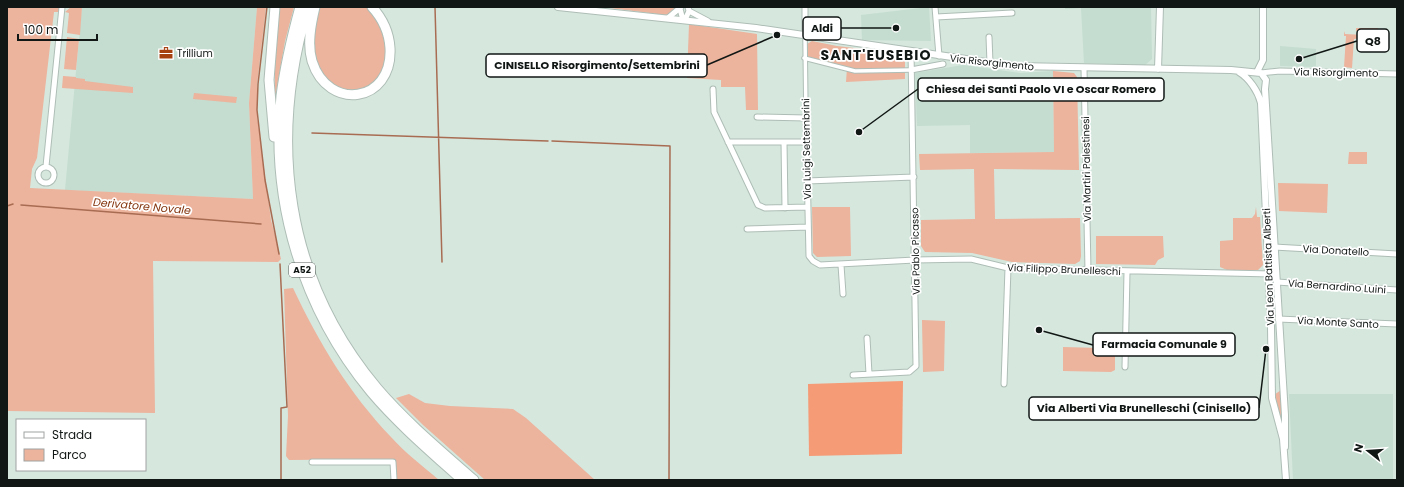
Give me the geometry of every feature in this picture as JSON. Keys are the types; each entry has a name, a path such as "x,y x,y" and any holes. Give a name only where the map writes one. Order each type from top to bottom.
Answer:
{"highway":[{"name":"A52","path":"274,7 270,80 278,189 284,202"},
{"name":"A52","path":"300,7 289,51 281,97 279,144 284,202 295,247 306,280 320,312 343,353 367,387 394,418 462,480"},
{"name":"A52","path":"308,7 292,75 286,144 293,207 309,268 335,326 370,379 400,413 474,480"},
{"path":"315,7 311,27 310,44 315,68 330,87 350,96 364,94 377,86 388,66 390,50 388,34 381,19 372,7"}],"street":[{"path":"46,166 62,7"},
{"name":"Via Risorgimento","path":"558,7 712,23 1026,67 1238,71 1257,73 1397,74"},
{"path":"805,7 805,35"},
{"path":"935,7 939,56"},
{"path":"1158,69 1160,7"},
{"path":"1251,85 1250,78 1257,73 1263,60 1263,7"},
{"path":"668,18 681,8 684,20"},
{"path":"684,20 689,9 697,16 712,23"},
{"path":"936,17 1012,13"},
{"name":"Via Luigi Settembrini","path":"805,35 804,58 808,226 809,256 812,261"},
{"path":"989,36 990,63"},
{"name":"Via Pablo Picasso","path":"853,376 909,372 916,366 911,51"},
{"path":"804,58 856,70 911,70 943,64"},
{"name":"Via Martiri Palestinesi","path":"1084,68 1088,271"},
{"path":"1238,71 1251,85 1259,88 1274,72"},
{"path":"1257,73 1265,82"},
{"name":"Via Leon Battista Alberti","path":"1265,82 1274,247 1273,405 1285,447"},
{"name":"Via Leon Battista Alberti","path":"1251,85 1259,96 1261,103 1273,274 1276,282 1278,305 1281,373 1285,415 1286,480"},
{"path":"713,89 713,109 760,207 808,207"},
{"path":"757,117 806,118"},
{"path":"728,142 806,142"},
{"path":"784,142 785,208"},
{"path":"807,181 914,177"},
{"path":"747,229 808,226"},
{"name":"Via Donatello","path":"1274,247 1397,254"},
{"name":"Via Filippo Brunelleschi","path":"812,261 822,266 915,260 971,259 1008,268 1127,272 1273,274"},
{"path":"842,265 843,294"},
{"path":"1004,384 1008,268"},
{"path":"1125,367 1127,272"},
{"path":"1273,274 1275,296 1278,305"},
{"name":"Via Bernardino Luini","path":"1276,282 1397,290"},
{"name":"Via Monte Santo","path":"1278,319 1397,324"},
{"path":"867,338 869,374"},
{"path":"1272,376 1275,389 1278,390 1281,373"},
{"path":"312,462 393,462 394,480"}],"shaded area":[{"path":"82,7 257,7 249,103 253,199 65,190"},
{"path":"929,7 931,41 862,40 861,15"},
{"path":"1065,7 1151,7 1152,59 1145,65 1084,63 1081,8 1065,9"},
{"path":"1280,46 1316,49 1316,67 1280,66"},
{"path":"963,65 1020,73 1053,71 1054,152 970,153 970,125 917,126 915,73"},
{"path":"903,381 902,454 809,456 808,384"},
{"path":"1289,394 1393,394 1393,480 1293,480"}],"green space":[{"path":"7,7 59,7 59,12 54,12 37,158 32,169 30,188 253,199 249,103 257,7 266,7 257,85 257,116 271,220 281,259 278,262 153,261 155,413 7,411"},
{"path":"71,7 82,7 80,35 67,33 69,13 65,12"},
{"path":"277,7 294,7 285,41 274,104"},
{"path":"319,7 369,7 383,26 387,54 380,77 364,92 337,89 322,74 314,55 313,33"},
{"path":"602,7 677,7 672,13 665,15"},
{"path":"689,24 757,34 758,110 746,110 745,87 721,87 721,80 687,78"},
{"path":"1356,28 1378,28 1378,31 1356,31"},
{"path":"1344,31 1345,34 1365,35 1365,38 1354,39 1352,68 1344,67 1346,36 1344,36"},
{"path":"67,37 79,39 76,70 64,69"},
{"path":"812,41 837,46 905,54 905,79 846,82 847,68 808,57 807,44"},
{"path":"1053,71 1074,73 1077,77 1079,170 994,169 995,219 1080,218 1080,261 1075,264 1012,262 972,253 925,252 921,246 921,220 975,219 974,169 920,170 919,154 1054,152"},
{"path":"63,76 85,79 85,81 133,87 133,93 62,88"},
{"path":"194,93 237,97 236,103 193,99"},
{"path":"1349,152 1367,152 1367,164 1348,164"},
{"path":"1265,156 1267,156 1272,262 1270,262"},
{"path":"1278,183 1328,184 1327,213 1279,211"},
{"path":"812,207 850,207 851,256 817,257 813,253"},
{"path":"1256,207 1257,217 1260,217 1263,265 1258,270 1227,270 1220,267 1220,241 1233,240 1233,218 1252,218 1255,214"},
{"path":"1096,236 1163,236 1164,257 1158,260 1155,265 1096,264"},
{"path":"293,288 324,348 348,385 396,443 439,480 396,480 394,459 289,460 286,456 288,416 284,289"},
{"path":"922,320 945,321 944,371 923,372"},
{"path":"1063,347 1100,348 1100,354 1115,354 1115,370 1111,372 1063,371"},
{"path":"1281,390 1283,425 1274,395"},
{"path":"409,394 425,403 450,406 513,409 526,418 595,480 485,480 423,425 396,398"}],"waterway":[{"path":"267,7 258,84 257,110 265,180 279,254"},
{"path":"435,7 442,262"},
{"path":"312,133 548,141"},
{"path":"552,141 670,146 669,480"},
{"name":"Derivatore Novale","path":"7,206 13,204"},
{"name":"Derivatore Novale","path":"21,205 261,224"},
{"path":"280,264 287,407 281,408 281,480"}],"place":[{"name":"Aldi","path":"896,28"},
{"name":"CINISELLO Risorgimento/Settembrini","path":"777,35"},
{"name":"Trillium","path":"166,53"},
{"name":"Q8","path":"1299,59"},
{"name":"Chiesa dei Santi Paolo VI e Oscar Romero","path":"859,132"},
{"name":"Farmacia Comunale 9","path":"1039,330"},
{"name":"Via Alberti Via Brunelleschi (Cinisello)","path":"1266,349"}],"district":[{"name":"SANT'EUSEBIO","path":"876,55"}]}
